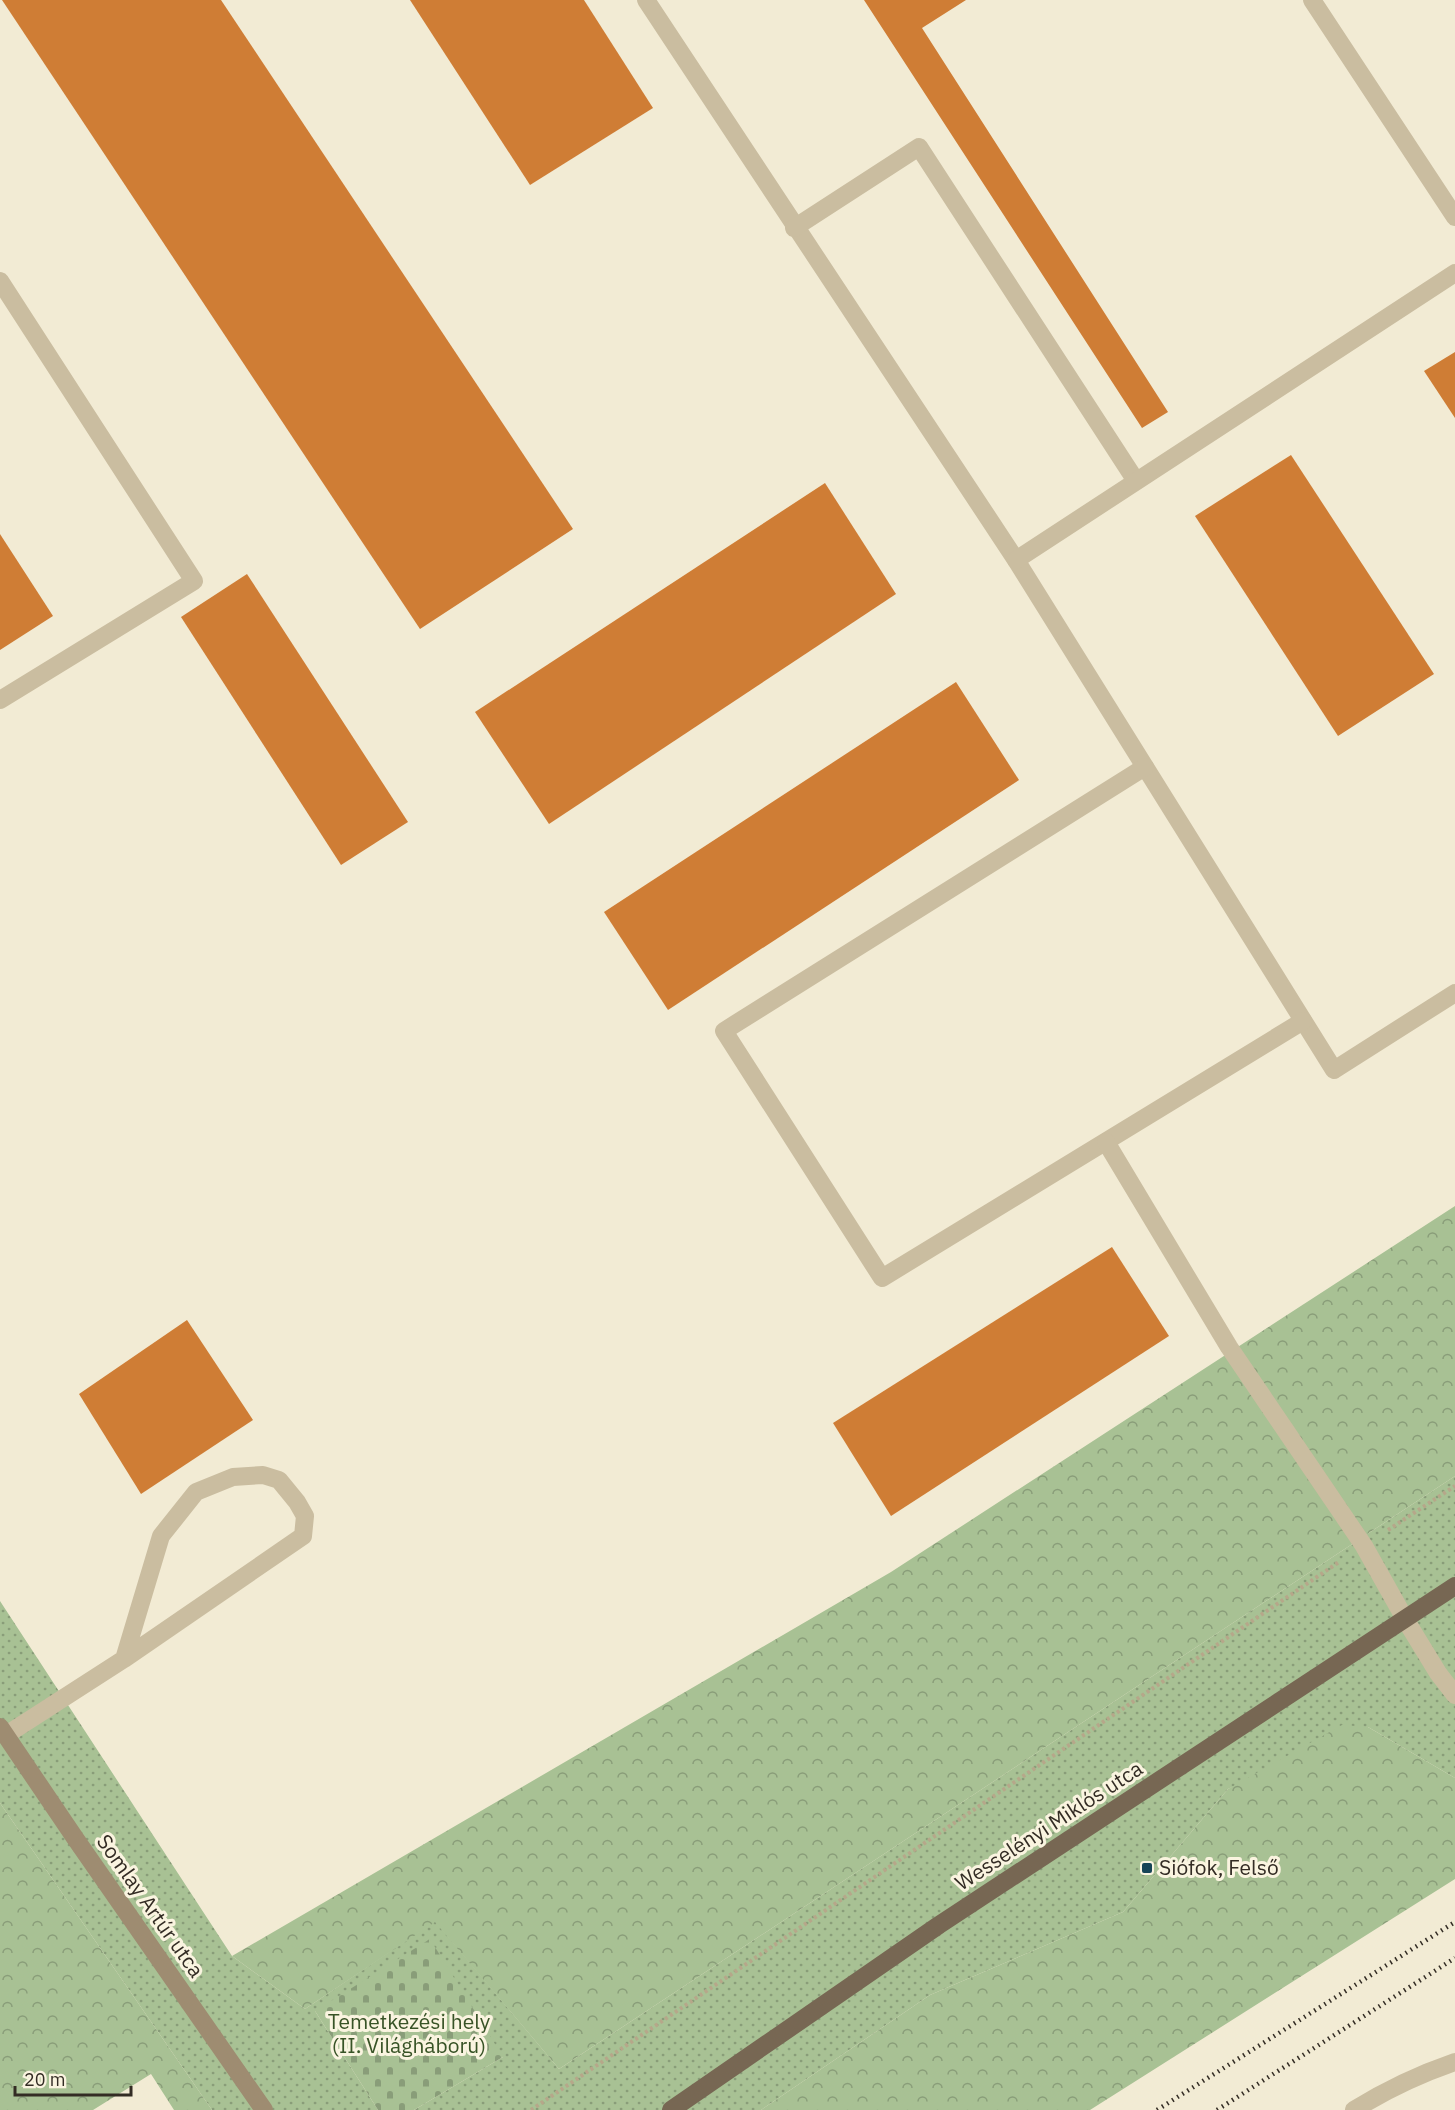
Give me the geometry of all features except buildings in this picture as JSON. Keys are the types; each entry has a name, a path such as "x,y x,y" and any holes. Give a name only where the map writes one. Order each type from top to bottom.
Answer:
{"main road":[{"name":"Wesselényi Miklós utca","path":"671,2110 939,1925 1455,1586"},
{"name":"Somlay Artúr utca","path":"3,1731 264,2110"}],"street":[{"path":"646,0 1016,560 1334,1070 1455,993"},
{"path":"1314,0 1455,217"},
{"path":"795,228 919,147 1136,481"},
{"path":"1016,560 1455,273"},
{"path":"0,281 194,581 0,700"},
{"path":"1145,767 724,1031 882,1278 1303,1021"},
{"path":"1106,1142 1229,1347 1364,1546 1405,1619 1438,1673 1455,1695"},
{"path":"3,1731 124,1659 303,1536 305,1516 279,1480 263,1475 233,1477 196,1492 161,1536 124,1659"},
{"path":"1354,2110 1377,2096 1433,2069 1455,2062"}],"path":[{"path":"531,2110 1455,1486"}],"green space":[{"path":"1455,1206 1455,1476 559,2069 435,1922 305,2009 232,1956 891,1572"},
{"path":"1455,1476 1455,1778 1368,1727 1228,1789 1123,1912 930,1995 761,2110 414,2110 503,2057 315,2011 378,2110 212,2110 0,1803 0,1601 232,1956 305,2009 435,1921 559,2069"},
{"path":"1342,1725 1368,1727 1455,1778 1455,1879 1090,2110 761,2110 930,1995 1123,1912 1228,1789"},
{"path":"0,1803 212,2110 174,2110 151,2074 93,2110 0,2110"},
{"name":"Temetkezési hely (II. Világháború)","path":"430,1939 503,2057 414,2110 378,2110 315,2011"}],"railway":[{"path":"1157,2110 1455,1922"},
{"path":"1217,2110 1455,1958"}],"place":[{"name":"Siófok, Felső","path":"1147,1868"}]}
